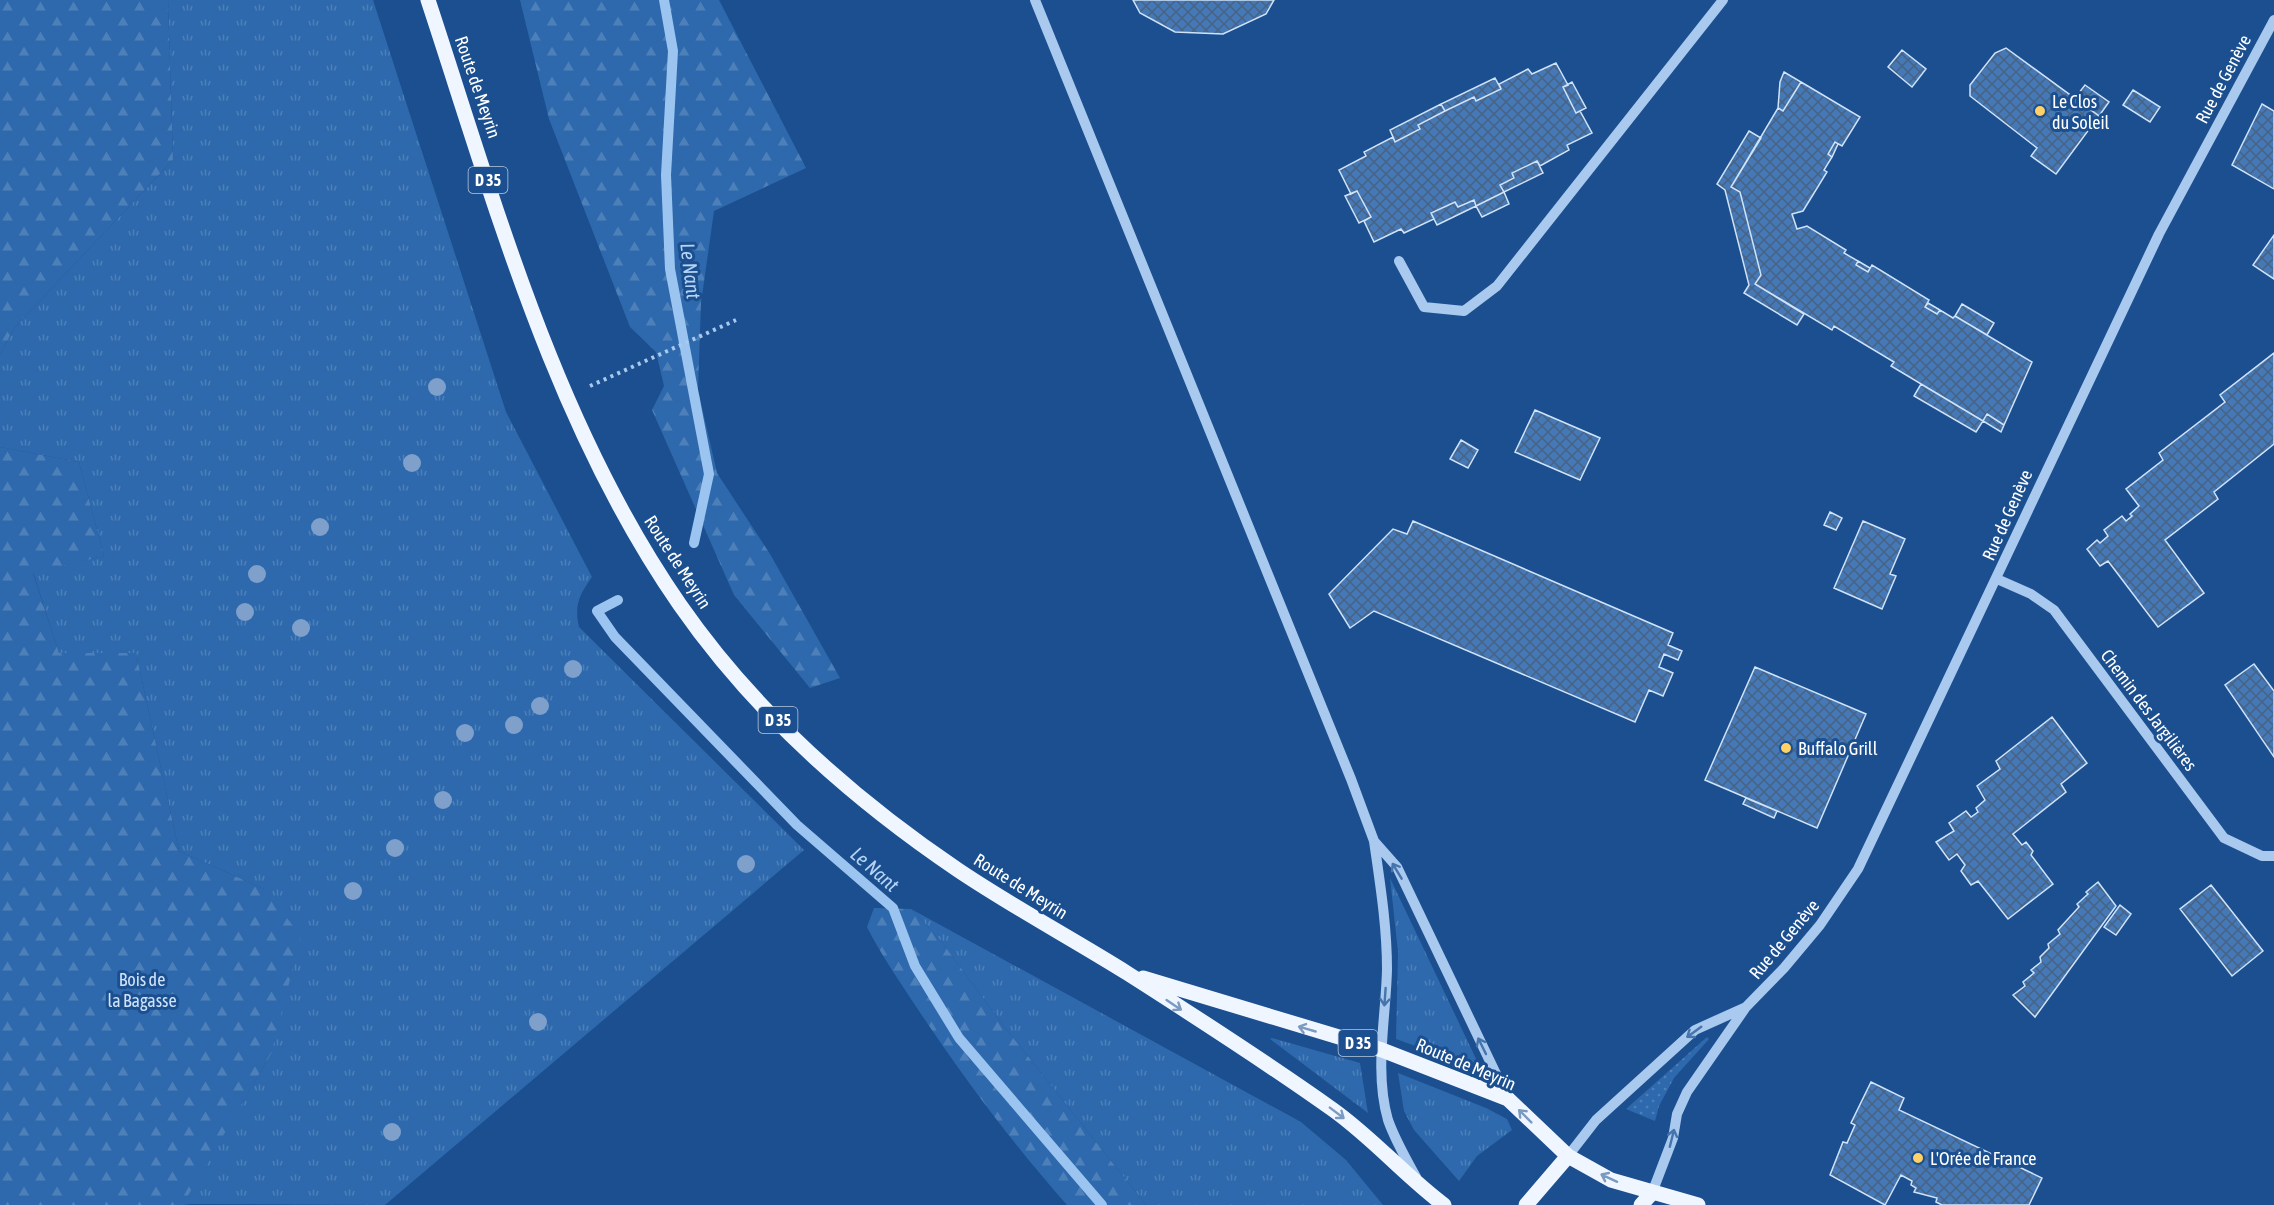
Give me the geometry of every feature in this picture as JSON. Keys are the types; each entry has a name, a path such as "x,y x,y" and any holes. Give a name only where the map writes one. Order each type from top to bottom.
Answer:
{"main road":[{"name":"Route de Meyrin","path":"428,0 522,281 593,455 627,519 680,604 761,703 856,794 906,834 1022,911 1126,972 1333,1109 1382,1148 1422,1189 1444,1205"},
{"name":"Route de Meyrin","path":"1126,972 1382,1050 1508,1099 1568,1156 1611,1180 1698,1205"},
{"path":"1526,1205 1568,1156"},
{"path":"1641,1205 1652,1193"}],"street":[{"path":"1035,0 1351,778 1374,841 1381,886 1387,969 1382,1050 1384,1099 1396,1141 1422,1189"},
{"path":"1399,261 1424,307 1464,310 1497,286 1723,0"},
{"name":"Rue de Genève","path":"1652,1193 1673,1138 1677,1114 1687,1092 1746,1007 1784,968 1820,925 1858,869 2159,234 2274,20"},
{"name":"Chemin des Jargilières","path":"1997,579 2031,594 2054,610 2224,838 2262,856 2274,856"},
{"path":"1374,841 1396,867 1508,1099"},
{"name":"Rue de Genève","path":"1568,1156 1596,1120 1695,1030 1746,1007"}],"path":[{"path":"568,396 736,320"}],"green space":[{"path":"0,0 168,0 173,160 14,328 0,355"},
{"path":"168,0 373,0 506,412 592,577 577,607 579,627 804,850 385,1205 182,1204 271,1054 264,889 179,851 136,653 59,653 33,572 104,556 79,462 0,447 0,355 14,328 173,160"},
{"path":"520,0 719,0 806,168 714,211 701,303 698,390 717,473 770,554 840,678 810,688 734,595 652,410 664,386 656,352 630,327 549,119"},
{"name":"Bois de la Bagasse","path":"0,447 79,462 104,556 33,573 59,653 136,653 179,851 264,889 301,936 271,1054 183,1204 192,1205 0,1205"},
{"path":"1390,878 1480,1069 1396,1039 1398,952"},
{"path":"874,908 911,909 941,941 1003,1025 1146,1205 1067,1205 989,1109 897,978 867,927"},
{"path":"911,909 1301,1122 1346,1160 1383,1205 1146,1205 1003,1025 941,941"},
{"path":"1707,1037 1709,1039 1674,1078 1659,1106 1655,1121 1626,1109"},
{"path":"1270,1039 1360,1063 1368,1113"},
{"path":"1398,1073 1486,1108 1507,1119 1512,1130 1477,1156 1459,1181 1414,1130 1404,1111"}],"building":[{"path":"1133,0 1274,0 1266,14 1223,34 1175,32 1140,13"},
{"name":"Le Clos du Soleil","path":"2006,48 2099,116 2056,174 2031,156 2037,148 1970,96 1970,85 1995,53"},
{"path":"1902,50 1926,69 1912,87 1888,67"},
{"path":"1556,63 1568,85 1563,87 1576,113 1580,111 1592,133 1567,145 1569,150 1540,166 1537,161 1512,173 1514,178 1500,185 1504,192 1476,206 1474,200 1458,207 1455,202 1431,213 1434,219 1404,233 1401,229 1374,242 1364,221 1371,217 1357,191 1351,194 1339,170 1366,156 1364,152 1393,137 1395,142 1420,129 1418,125 1445,111 1474,97 1476,101 1501,89 1499,84 1528,69 1532,74"},
{"path":"1784,72 1801,82 1783,111 1778,108 1780,82"},
{"path":"1495,78 1501,89 1476,101 1474,97 1445,111 1441,104"},
{"path":"1572,82 1586,108 1576,113 1563,87"},
{"path":"1801,82 1860,117 1842,146 1835,142 1828,154 1832,157 1824,170 1827,172 1803,211 1792,214 1797,229 1807,226 1846,250 1844,253 1858,261 1856,265 1868,272 1872,265 1929,300 1925,307 1937,314 1940,310 1953,318 1955,316 2032,362 2004,425 1987,414 1983,421 1891,366 1894,362 1834,326 1832,330 1755,284 1761,275 1740,192 1731,187 1778,108 1783,111"},
{"path":"2085,85 2109,102 2099,116 2075,98"},
{"path":"2133,90 2160,107 2150,122 2123,105"},
{"path":"1441,104 1445,111 1418,125 1420,129 1395,142 1390,130"},
{"path":"2262,104 2274,111 2274,189 2232,165"},
{"path":"1749,131 1761,138 1731,187 1740,192 1761,275 1755,284 1804,314 1797,325 1744,293 1749,285 1725,190 1717,184"},
{"path":"1835,142 1838,144 1832,157 1828,154"},
{"path":"1537,161 1543,173 1504,192 1500,185 1514,178 1512,173"},
{"path":"1357,191 1371,217 1359,223 1345,196"},
{"path":"1504,192 1509,204 1482,217 1476,206"},
{"path":"1474,200 1476,206 1437,225 1431,213 1455,202 1458,207"},
{"path":"2274,235 2274,279 2253,265"},
{"path":"1858,261 1870,268 1868,272 1856,265"},
{"path":"1928,303 1940,310 1937,314 1925,307"},
{"path":"1962,304 1994,323 1987,335 1955,316"},
{"path":"2274,353 2274,444 2214,492 2218,499 2165,540 2204,593 2158,627 2108,561 2100,566 2087,549 2097,540 2100,543 2108,536 2104,530 2122,516 2126,521 2132,516 2130,514 2139,506 2126,489 2163,460 2159,453 2225,402 2220,395"},
{"path":"1921,384 1983,421 1976,432 1914,396"},
{"path":"1535,410 1600,438 1580,480 1515,452"},
{"path":"1987,414 2004,425 2001,432 1983,421"},
{"path":"1461,440 1478,450 1468,468 1450,459"},
{"path":"1830,512 1842,518 1836,530 1824,525"},
{"path":"1413,521 1673,633 1668,645 1682,651 1678,660 1664,654 1659,667 1673,673 1663,696 1649,690 1635,722 1374,611 1350,628 1329,594 1393,529 1407,534"},
{"path":"1863,521 1905,539 1890,574 1896,576 1882,609 1834,588"},
{"path":"2254,664 2274,691 2274,757 2225,685"},
{"name":"Buffalo Grill","path":"1755,667 1866,714 1817,828 1705,780"},
{"path":"2052,717 2087,763 2061,784 2066,792 2013,834 2022,845 2026,842 2033,851 2031,855 2053,884 2008,919 1978,881 1971,885 1961,871 1965,865 1957,854 1949,860 1936,842 1954,831 1949,823 1966,811 1971,817 1978,812 1976,808 1985,800 1977,786 2000,769 1996,761"},
{"path":"1746,798 1777,811 1774,818 1743,804"},
{"path":"2098,882 2116,906 2035,1017 2013,995 2025,986 2023,982 2034,973 2031,970 2041,962 2040,957 2049,948 2048,944 2060,934 2058,930 2079,907 2077,904 2088,894 2086,892"},
{"path":"2211,885 2263,951 2232,976 2180,909"},
{"path":"2120,905 2131,914 2116,935 2104,927"},
{"name":"L'Orée de France","path":"1871,1082 1904,1098 1899,1110 2042,1178 2029,1205 1942,1205 1936,1202 1937,1198 1914,1192 1916,1188 1911,1185 1912,1181 1901,1175 1885,1205 1830,1175 1843,1142 1847,1143 1855,1125 1851,1123"}],"waterway":[{"name":"Le Nant","path":"664,0 673,51 666,175 670,269 709,474 694,543"},
{"name":"Le Nant","path":"618,600 597,611 615,637 797,825 893,908 915,966 959,1038 1102,1205"}],"place":[{"name":"Le Clos du Soleil","path":"2040,111"},
{"name":"Buffalo Grill","path":"1786,748"},
{"name":"L'Orée de France","path":"1918,1158"}]}
